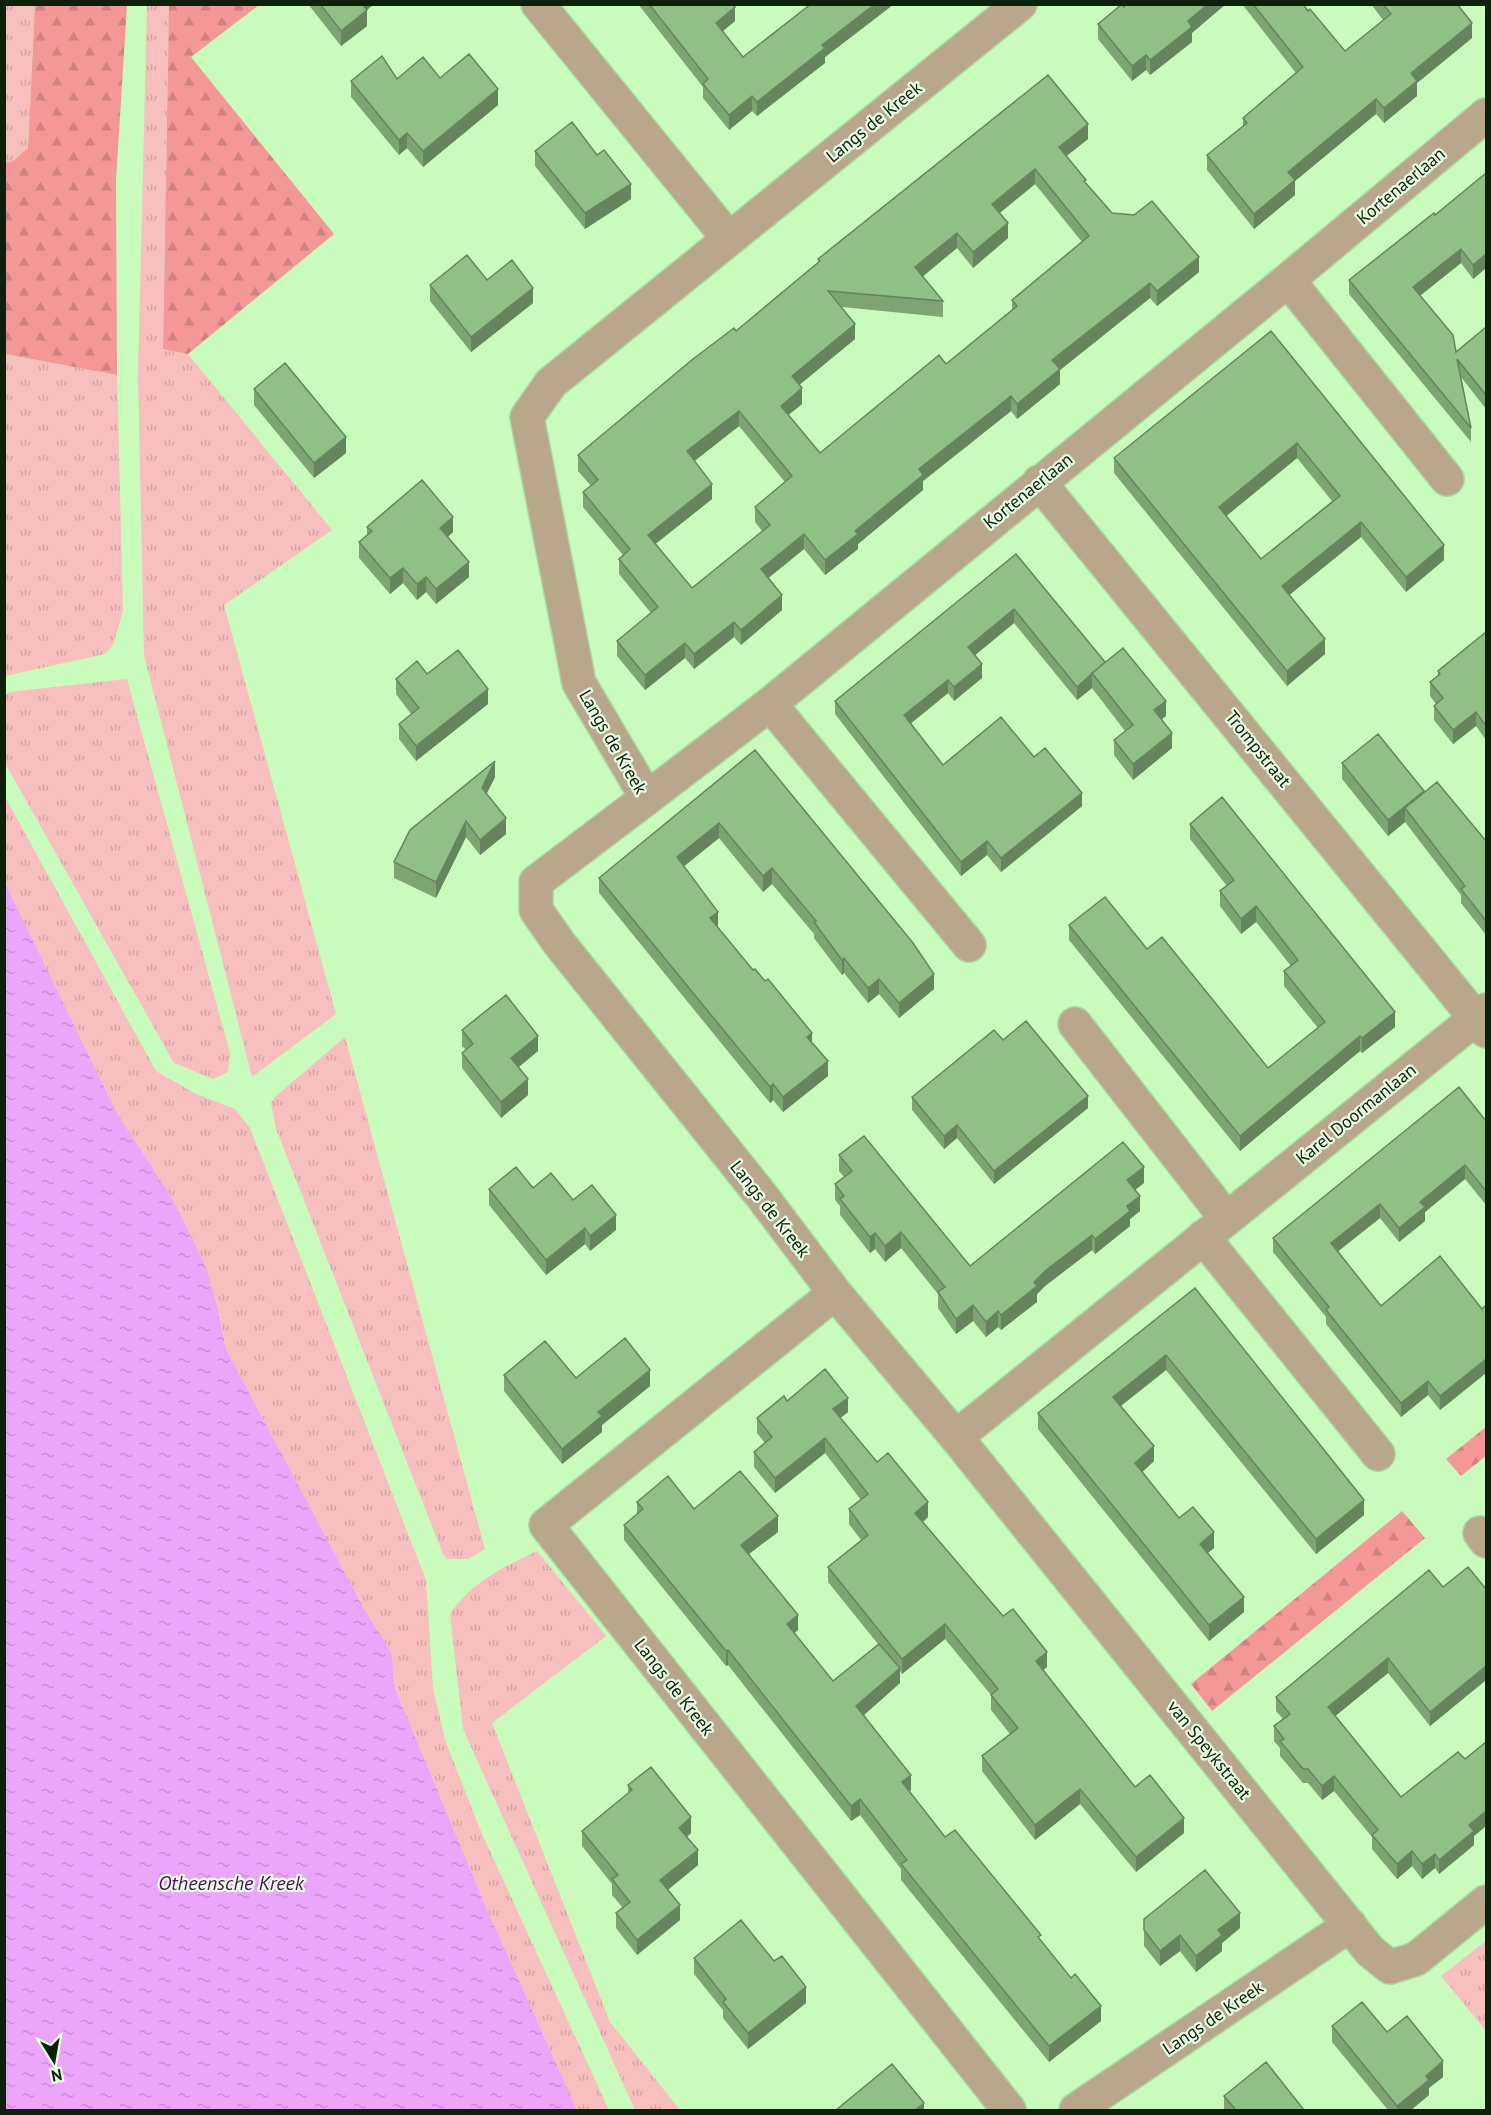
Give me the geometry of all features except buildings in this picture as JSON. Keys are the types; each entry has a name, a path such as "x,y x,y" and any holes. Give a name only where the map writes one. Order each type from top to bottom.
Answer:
{"street":[{"path":"538,4 729,239"},
{"name":"Langs de Kreek","path":"956,1437 835,1293 761,1195 559,943 536,910 536,882 647,798 579,683 527,417 551,383 1020,4"},
{"name":"Kortenaerlaan","path":"647,798 770,704 1486,116"},
{"path":"1288,280 1447,479"},
{"name":"Trompstraat","path":"1039,482 1483,1020"},
{"path":"770,704 969,945"},
{"name":"Karel Doormanlaan","path":"956,1437 1215,1228 1483,1020"},
{"path":"1075,1024 1215,1228 1378,1454"},
{"name":"Langs de Kreek","path":"835,1293 546,1525 1009,2110"},
{"name":"van Speykstraat","path":"956,1437 1370,1951 1390,1967 1416,1959 1486,1902"},
{"name":"Langs de Kreek","path":"1076,2110 1350,1925"}],"green space":[{"path":"169,4 163,349 188,354 332,530 224,605 336,1014 252,1077 144,655 138,374 147,5"},
{"path":"5,5 35,5 28,148 13,161 5,163"},
{"path":"35,5 127,5 116,180 117,375 5,354 5,163 13,161 28,148"},
{"path":"169,5 259,5 191,57 334,234 188,354 163,349"},
{"path":"4,354 117,375 123,611 113,645 105,654 5,676"},
{"path":"127,679 230,1053 228,1072 213,1079 174,1063 5,763 5,696 9,692"},
{"path":"4,795 156,1071 196,1094 235,1109 250,1128 426,1580 433,1688 445,1740 482,1834 609,2110 577,2110 486,1907 394,1686 392,1654 363,1607 226,1349 216,1302 172,1198 118,1115 5,883"},
{"path":"345,1037 485,1549 468,1559 447,1559 443,1554 276,1129 271,1103 275,1097"},
{"path":"1486,1427 1486,1456 1461,1476 1446,1459"},
{"path":"1402,1511 1425,1538 1212,1711 1191,1684"},
{"path":"537,1551 606,1636 492,1723 610,2022 680,2110 635,2110 463,1729 450,1614 468,1593 489,1576"},
{"path":"1486,1941 1486,2031 1441,1976"}],"water":[{"name":"Otheensche Kreek","path":"5,883 118,1115 172,1198 205,1265 226,1349 363,1607 392,1654 394,1686 486,1907 577,2110 5,2110"}]}
